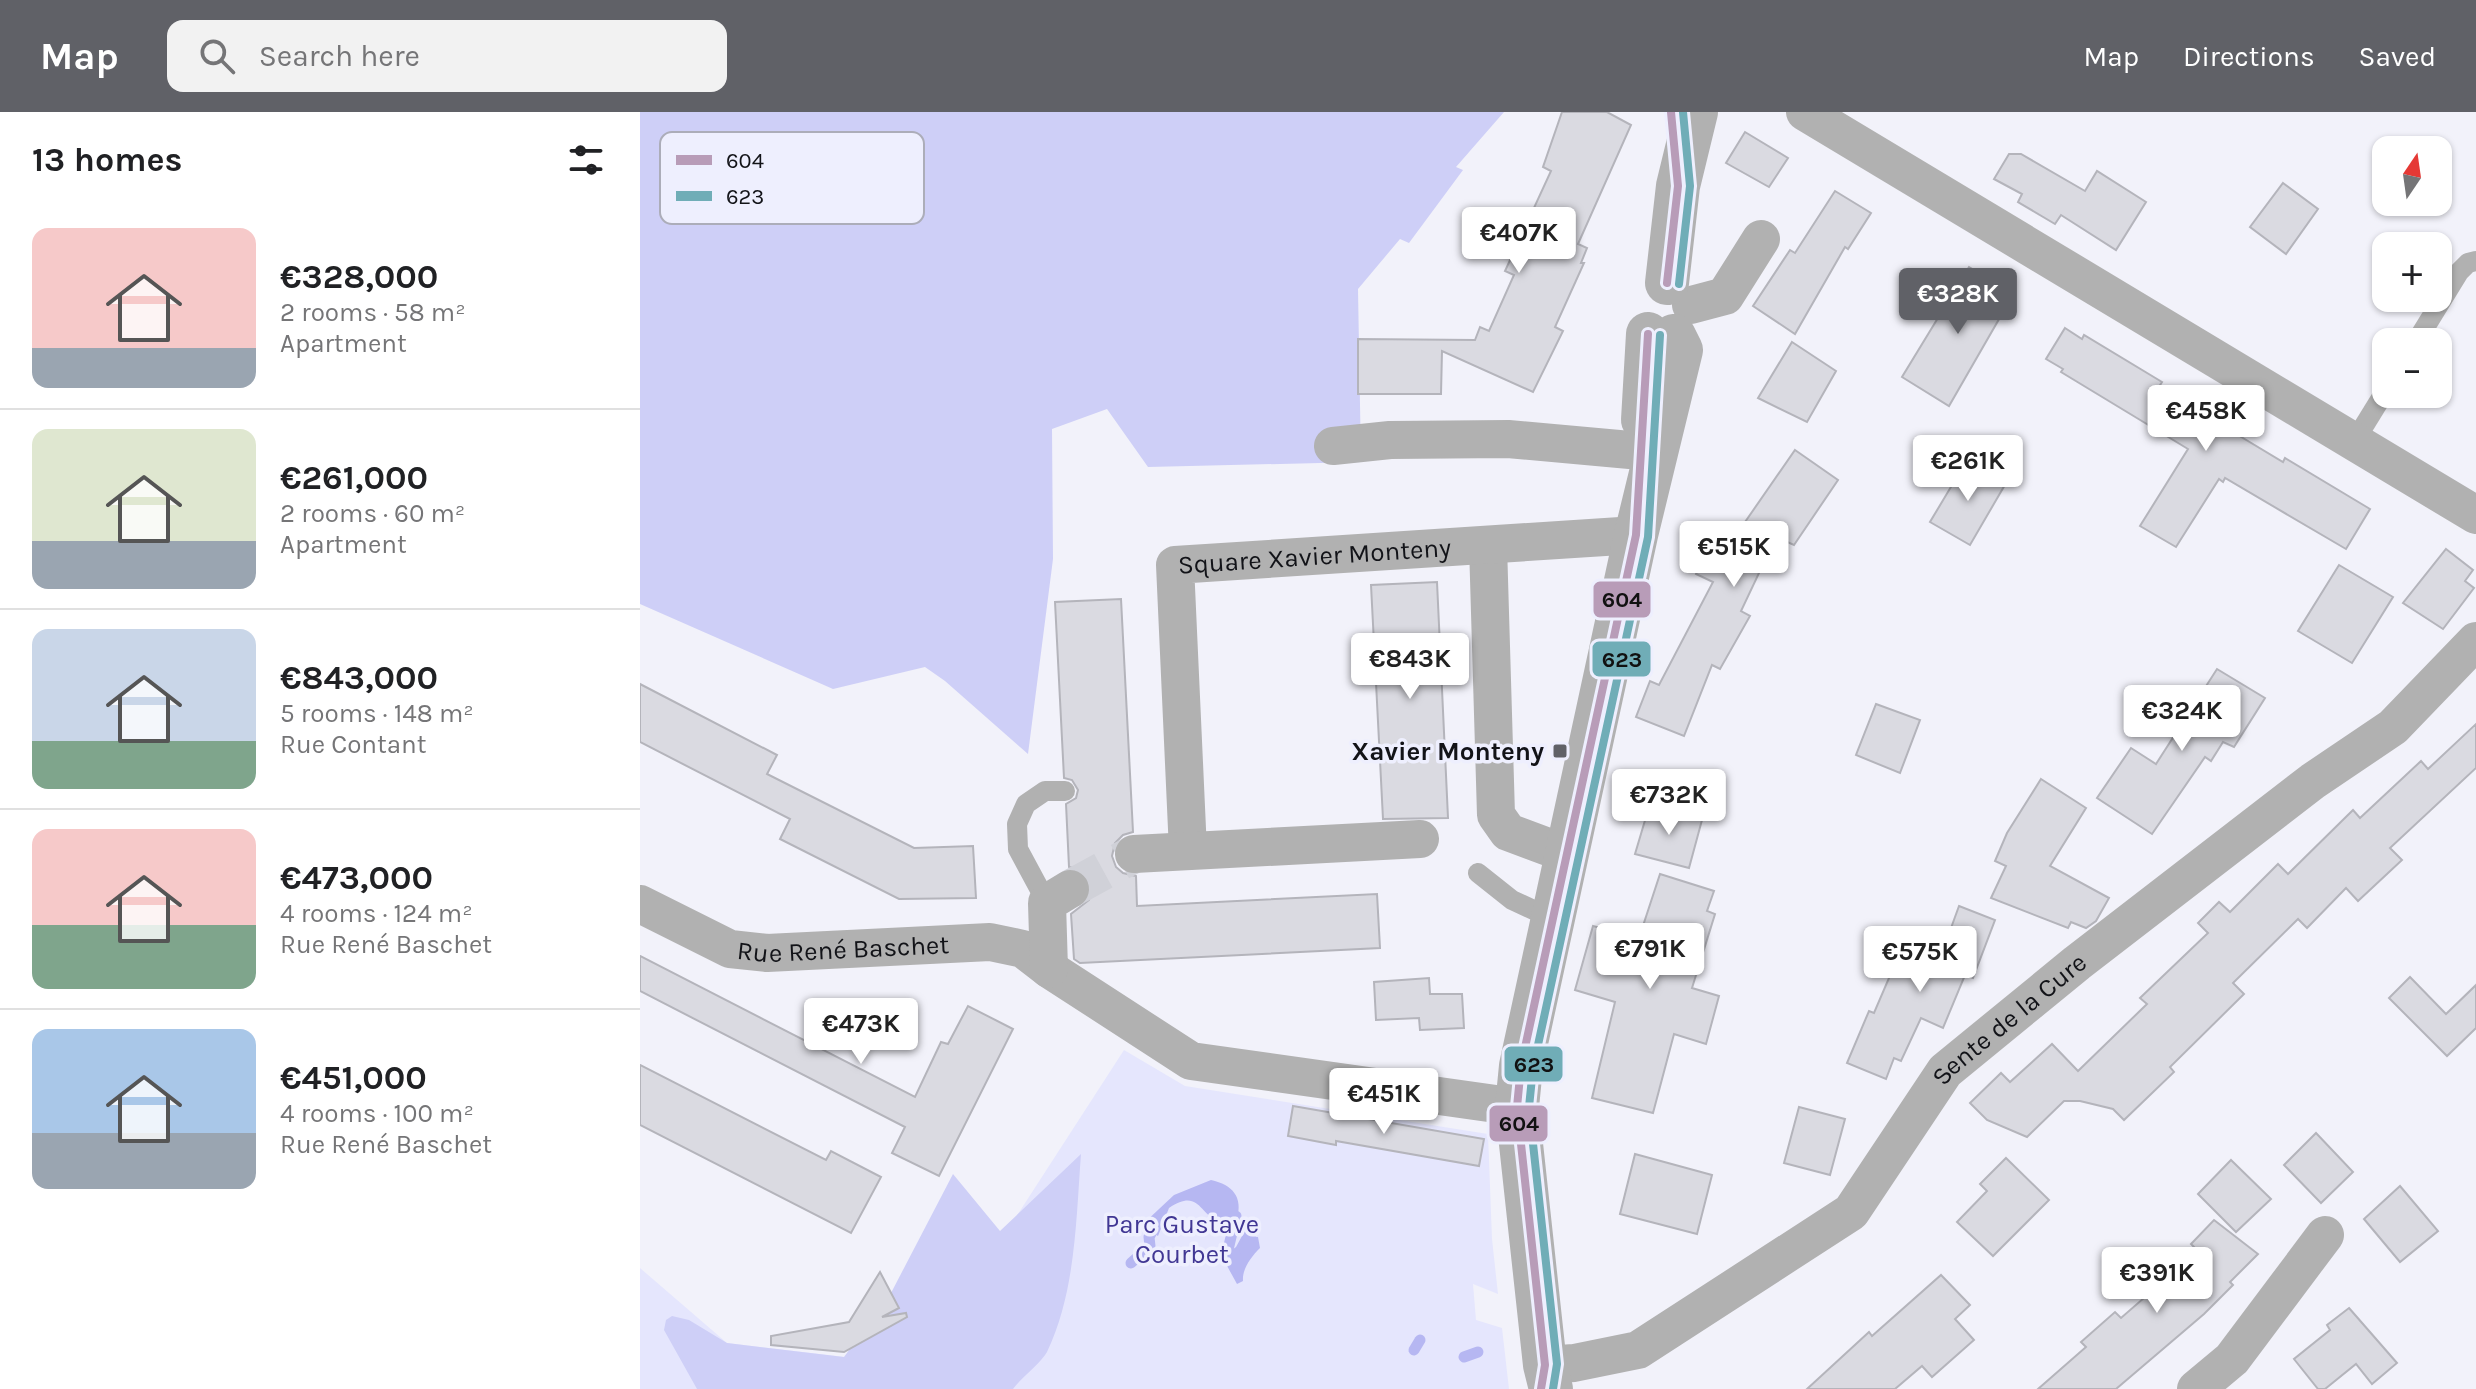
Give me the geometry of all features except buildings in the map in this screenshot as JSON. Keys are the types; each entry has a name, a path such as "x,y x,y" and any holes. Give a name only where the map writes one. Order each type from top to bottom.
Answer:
{"main road":[{"path":"1546,1381 1517,1107 1521,1066 1567,854 1616,536 1641,451 1670,314 1678,186 1671,112"},
{"path":"1678,186 1696,112"},
{"path":"1616,536 1681,350 1670,314"}],"street":[{"path":"1805,112 2476,515"},
{"path":"1670,314 1725,296 1761,239"},
{"path":"1333,446 1390,440 1508,439 1641,451"},
{"name":"Square Xavier Monteny","path":"1188,851 1175,565 1616,536"},
{"path":"1488,545 1496,815 1508,832 1567,854"},
{"name":"Sente de la Cure","path":"1546,1381 1574,1363 1638,1350 1851,1212 1945,1071 2077,963 2313,781 2393,727 2476,641"},
{"path":"1134,854 1420,839"},
{"path":"1049,969 1058,896"},
{"name":"Rue René Baschet","path":"640,904 730,949 767,953 990,942 1023,949 1191,1061 1517,1107"},
{"path":"2196,1389 2232,1359 2325,1235"}],"lane":[{"path":"2425,328 2459,272 2468,263 2476,261"},
{"path":"2354,442 2375,408"},
{"path":"1058,896 1018,849 1017,824 1026,804 1035,797 1045,791 1065,791"},
{"path":"1478,873 1512,900 1553,919"}],"green space":[{"name":"Parc Gustave Courbet","path":"1124,1050 1185,1086 1488,1134 1492,1239 1498,1294 1473,1284 1476,1320 1502,1328 1509,1389 640,1389 640,1268 727,1343 845,1357 974,1282"}],"shaded area":[{"path":"640,112 1504,112 1456,167 1463,170 1409,243 1400,239 1358,289 1361,462 1148,467 1107,409 1052,429 1053,559 1028,754 925,667 833,689 640,604"},
{"path":"1081,1154 1073,1254 1057,1329 1047,1352 1013,1389 697,1389 664,1330 666,1320 672,1316 689,1320 727,1343 844,1357 891,1293 953,1174 1000,1231"},
{"path":"1211,1180 1225,1185 1234,1193 1239,1204 1237,1219 1243,1225 1218,1221 1193,1201 1169,1208 1158,1236 1143,1224 1174,1195"},
{"path":"1242,1236 1258,1237 1260,1248 1248,1263 1243,1281 1237,1284 1226,1264 1227,1254 1236,1247"}],"waterway":[{"path":"1227,1254 1236,1216"},
{"path":"1230,1217 1250,1236 1245,1250"},
{"path":"1131,1263 1150,1246 1149,1237 1159,1219"},
{"path":"1414,1350 1420,1340"},
{"path":"1464,1357 1478,1352"}],"tunnel":[{"path":"1070,889 1134,854"}],"transit line":[{"name":"604","path":"1667,283 1678,186 1671,112"},
{"name":"623","path":"1679,284 1690,186 1683,112"},
{"name":"604","path":"1541,1389 1545,1365 1517,1107 1521,1066 1636,535 1648,334"},
{"name":"623","path":"1553,1389 1557,1364 1529,1107 1533,1068 1648,537 1660,335"}],"place":[{"name":"Xavier Monteny","path":"1560,751"}]}
